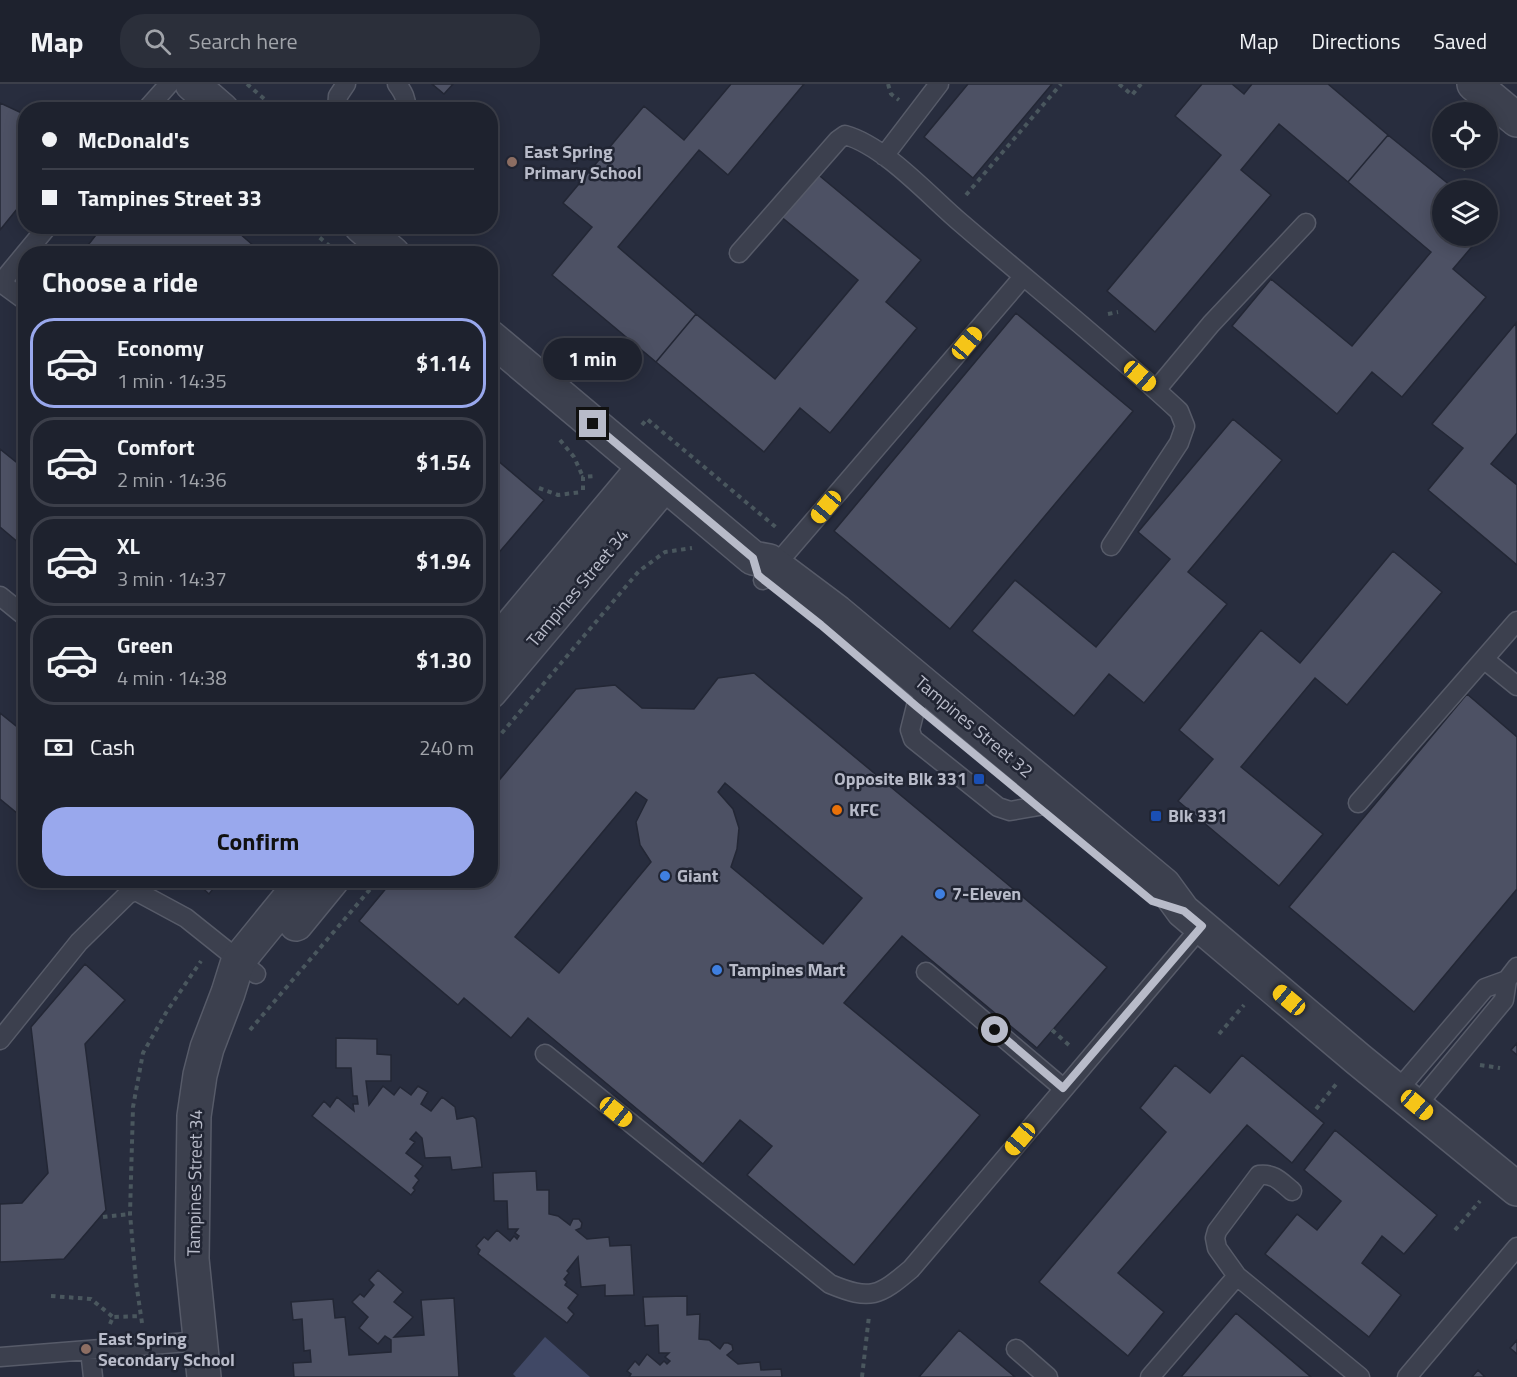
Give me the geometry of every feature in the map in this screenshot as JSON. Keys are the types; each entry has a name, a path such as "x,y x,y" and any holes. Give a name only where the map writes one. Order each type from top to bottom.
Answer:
{"street":[{"path":"192,84 213,102"},
{"path":"1474,84 1517,120"},
{"path":"370,234 384,246"},
{"name":"Tampines Street 32","path":"498,344 764,568 821,625 916,706 1152,901 1193,919"},
{"name":"Tampines Street 34","path":"498,642 654,475"},
{"name":"Tampines Street 34","path":"498,681 654,475"},
{"name":"Tampines Street 32","path":"764,568 837,612 1164,885 1193,919 1517,1190"},
{"name":"Tampines Street 34","path":"204,1377 192,1259 194,1116 200,1076 207,1048 228,993 247,967 317,888"}],"lane":[{"path":"153,102 168,84"},
{"path":"338,102 338,96 346,84"},
{"path":"396,84 403,91 406,102"},
{"path":"884,156 939,84"},
{"path":"739,253 838,140 846,135 852,137 884,156 1023,277 1078,321 1179,411 1185,426 1179,443 1111,546"},
{"path":"1156,390 1211,324 1306,223"},
{"path":"31,246 41,234"},
{"path":"18,262 0,283 18,295"},
{"path":"764,568 1023,277"},
{"path":"0,596 18,611"},
{"path":"1358,803 1517,621"},
{"path":"1485,660 1517,686"},
{"path":"0,1040 79,942 128,894 136,891 186,918 247,967"},
{"path":"545,1054 830,1284 855,1294 871,1294 888,1288 911,1269 1063,1088 1193,919"},
{"path":"926,972 1063,1088"},
{"path":"1407,1098 1485,988 1512,974"},
{"path":"1292,1191 1275,1176 1259,1175 1217,1231 1215,1238 1217,1248 1237,1276 1360,1377"},
{"path":"1407,1377 1517,1247"},
{"path":"1150,1377 1237,1276"},
{"path":"0,1357 201,1341"},
{"path":"1016,1348 1048,1377"},
{"path":"90,1350 93,1377"}],"path":[{"path":"247,84 268,102"},
{"path":"950,214 1061,84"},
{"path":"1119,84 1132,95 1141,84"},
{"path":"315,234 330,246"},
{"path":"539,488 558,495 583,492"},
{"path":"498,738 639,571 666,552 692,548 699,550"},
{"path":"244,1037 371,888"},
{"path":"1220,1034 1240,1010"},
{"path":"1455,1230 1480,1201"},
{"path":"102,1217 130,1214"},
{"path":"862,1377 871,1294"},
{"path":"51,1296 91,1299 113,1317"}],"water":[{"path":"545,1337 590,1377 516,1377 513,1374"}],"building":[{"path":"432,84 453,84 444,94"},
{"path":"731,84 804,84 728,175 699,150 618,247 696,314 656,362 552,275 592,227 563,203 644,106 684,140"},
{"path":"968,84 1052,84 973,178 924,137"},
{"path":"1202,84 1232,84 1244,94 1252,84 1328,84 1388,135 1348,182 1279,124 1241,170 1271,195 1155,332 1107,291 1221,155 1175,116"},
{"path":"0,103 18,111 18,208 0,230"},
{"path":"1388,135 1444,180 1432,180 1432,246 1473,246 1453,269 1486,297 1402,397 1372,372 1337,414 1232,326 1271,279 1352,346 1431,252 1348,182"},
{"path":"815,172 921,260 886,302 917,328 830,433 800,408 764,452 656,362 696,314 775,379 858,280 779,215"},
{"path":"97,234 240,234 254,246 87,246"},
{"path":"1016,313 1133,411 950,629 834,531"},
{"path":"1516,323 1517,433 1491,464 1517,485 1517,565 1428,490 1463,448 1432,424"},
{"path":"1233,419 1282,460 1188,572 1227,604 1144,703 1109,674 1074,716 972,631 1015,580 1096,647 1170,559 1138,532"},
{"path":"0,449 18,464 18,542 0,527"},
{"path":"498,461 544,500 498,554"},
{"path":"1393,551 1442,592 1347,705 1315,678 1241,767 1323,834 1279,886 1178,801 1213,759 1179,730 1261,630 1300,663"},
{"name":"Tampines Mart","path":"754,673 1107,967 1037,1048 902,936 844,1003 980,1115 854,1265 747,1175 772,1146 740,1120 703,1164 528,1018 511,1038 464,998 458,1005 359,921 386,888 498,888 498,782 576,689 615,685 642,708 694,709 718,678","holes":["725,783 862,898 823,944 731,867 737,849 739,828 733,809 718,792","636,792 647,800 636,822 640,845 651,862 559,973 515,937"]},
{"path":"1467,694 1517,737 1517,889 1414,1012 1289,907"},
{"path":"0,713 18,728 18,814 0,799"},
{"path":"203,888 214,888 209,894"},
{"path":"85,964 125,1000 85,1044 106,1210 64,1259 0,1262 0,1204 22,1203 48,1173 31,1027"},
{"path":"336,1038 377,1039 377,1054 391,1055 391,1081 366,1081 369,1105 383,1086 394,1095 400,1087 411,1095 418,1086 428,1092 421,1104 431,1111 442,1097 455,1107 457,1119 473,1116 476,1119 482,1167 452,1170 450,1157 425,1158 422,1138 416,1132 410,1139 415,1142 406,1153 423,1166 415,1176 419,1180 411,1195 312,1116 324,1101 330,1107 337,1097 354,1111 353,1104 358,1104 357,1096 353,1096 351,1068 336,1068"},
{"path":"1517,1043 1517,1055 1511,1050"},
{"path":"1242,1055 1324,1123 1292,1163 1247,1125 1118,1273 1164,1312 1128,1356 1039,1282 1166,1132 1140,1108 1175,1065 1210,1093"},
{"path":"1335,1130 1437,1215 1404,1254 1382,1236 1362,1263 1401,1295 1369,1337 1265,1254 1297,1214 1317,1230 1341,1201 1304,1170"},
{"path":"536,1171 537,1190 549,1190 549,1214 558,1216 570,1225 573,1219 579,1219 582,1223 581,1228 576,1230 587,1239 609,1237 610,1246 631,1245 634,1295 605,1296 605,1285 581,1287 578,1257 564,1279 567,1282 565,1285 578,1295 568,1308 574,1314 567,1323 478,1254 480,1250 476,1246 484,1237 488,1240 497,1230 510,1241 514,1236 517,1239 519,1236 515,1233 518,1229 508,1229 507,1201 494,1201 493,1173"},
{"path":"378,1270 403,1292 394,1302 413,1317 394,1337 424,1335 421,1300 454,1298 459,1377 294,1377 293,1363 311,1362 310,1350 304,1351 302,1319 293,1320 291,1302 333,1299 335,1318 345,1317 349,1355 391,1352 391,1340 385,1336 378,1344 359,1328 368,1317 352,1302 360,1294 364,1297 374,1285 369,1280"},
{"path":"687,1296 687,1315 700,1314 699,1339 709,1340 720,1349 724,1343 728,1343 732,1345 733,1350 727,1355 738,1364 760,1362 761,1370 781,1369 782,1377 629,1377 631,1374 627,1371 635,1361 639,1365 647,1354 660,1365 664,1361 667,1364 670,1361 665,1357 669,1353 659,1353 658,1325 645,1326 643,1297"},
{"path":"1236,1313 1311,1377 1181,1377"},
{"path":"959,1330 1015,1377 919,1377"},
{"path":"1517,1340 1517,1354 1510,1348"},
{"path":"1478,1370 1485,1377 1472,1377"}],"place":[{"name":"East Spring Primary School","path":"512,162"},
{"name":"Opposite Blk 331","path":"979,779"},
{"name":"KFC","path":"837,810"},
{"name":"Blk 331","path":"1156,816"},
{"name":"Giant","path":"665,876"},
{"name":"7-Eleven","path":"940,894"},
{"name":"Tampines Mart","path":"717,970"},
{"name":"East Spring Secondary School","path":"86,1349"}],"route":[{"path":"593,424 753,558 758,575 1152,901 1184,911 1202,926 1063,1088 995,1030"}]}
